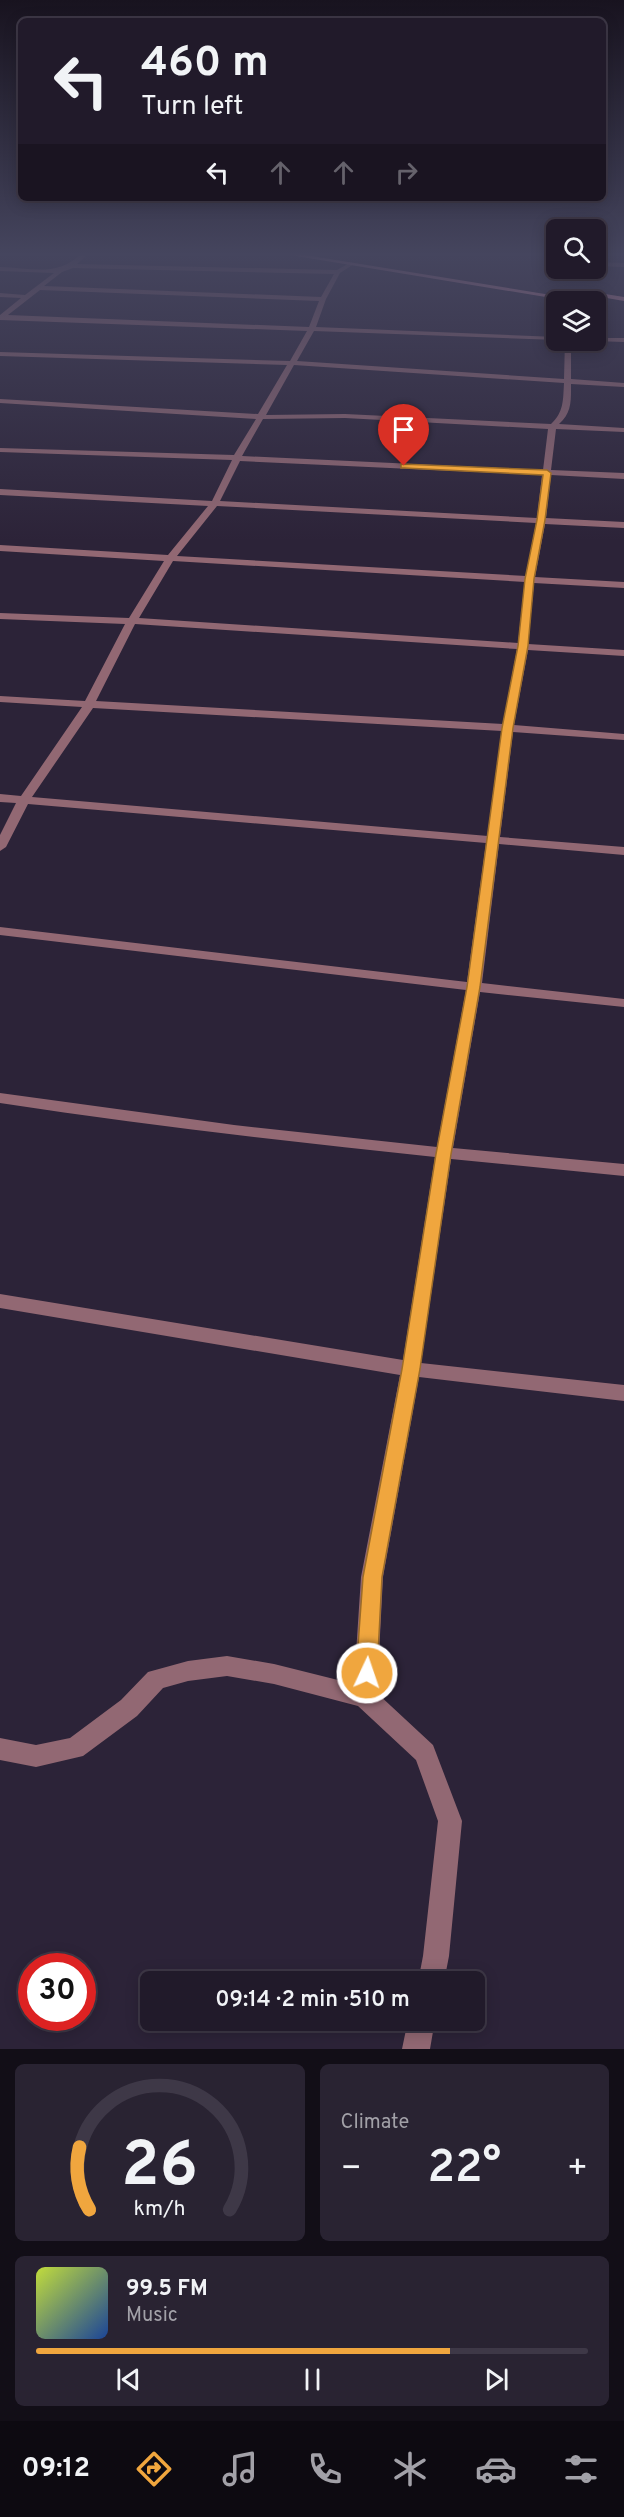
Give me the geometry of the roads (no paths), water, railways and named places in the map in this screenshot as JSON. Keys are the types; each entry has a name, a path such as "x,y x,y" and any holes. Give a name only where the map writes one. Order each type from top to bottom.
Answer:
{"street":[{"path":"0,847 24,800 88,706 132,621 171,556 215,503 237,458 263,417 299,350"},
{"path":"365,1697 372,1577 411,1369 444,1154 474,987 507,728 523,646 530,579 541,520 552,427 564,417 567,405 567,351"},
{"path":"0,354 290,363 624,385"},
{"path":"0,401 263,417 345,416 624,430"},
{"path":"0,450 237,458 624,476"},
{"path":"0,492 624,525"},
{"path":"0,548 171,556 624,585"},
{"path":"0,616 132,621 624,653"},
{"path":"0,699 88,706 507,728 624,737"},
{"path":"0,798 624,851"},
{"path":"0,931 624,1003"},
{"path":"0,1098 116,1116 444,1154 624,1170"},
{"path":"0,1302 411,1369 624,1393"},
{"path":"0,1749 36,1756 75,1748 129,1708 156,1679 188,1671 227,1666 274,1674 365,1697 425,1753 450,1821 433,1971"},
{"path":"416,2049 420,2031"}]}
